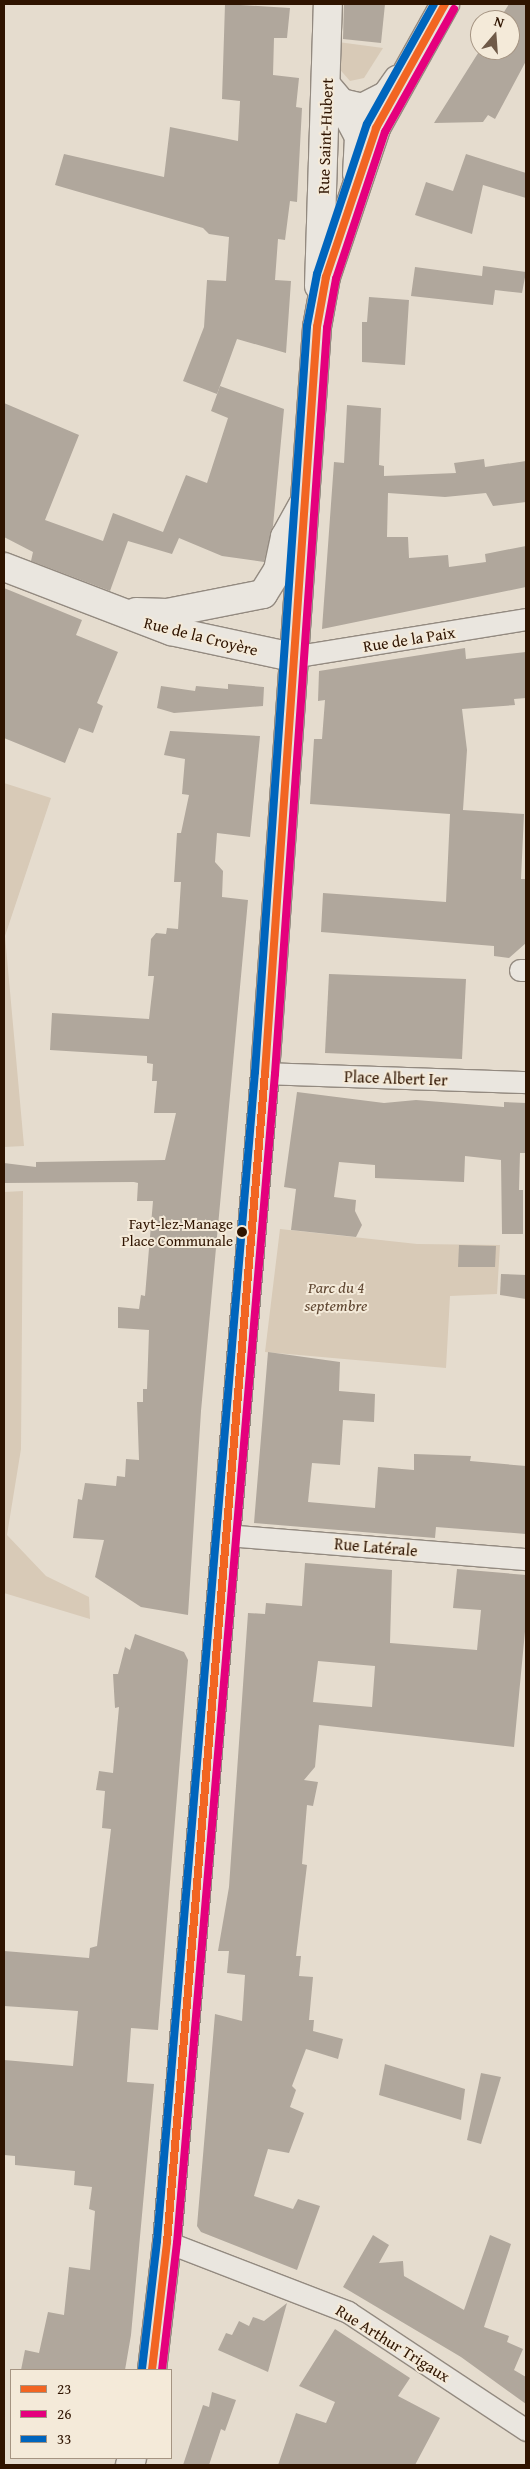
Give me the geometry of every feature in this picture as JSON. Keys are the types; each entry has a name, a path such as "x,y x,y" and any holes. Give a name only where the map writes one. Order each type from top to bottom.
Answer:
{"main road":[{"path":"152,2369 168,2242 225,1535 265,1073 302,504 317,328 326,277 361,167 414,55 445,4"}],"street":[{"name":"Rue Saint-Hubert","path":"317,328 325,165 334,94 328,4"},
{"path":"334,94 352,108 374,104 387,96 414,55"},
{"path":"325,165 334,177 343,179 361,167 358,137 334,94"},
{"name":"Rue de la Croyère","path":"111,612 167,613 262,594 278,570 285,537 302,504"},
{"name":"Rue de la Croyère","path":"4,567 111,612 214,643 292,657"},
{"name":"Rue de la Paix","path":"292,657 526,619"},
{"name":"Place Albert Ier","path":"265,1073 526,1082"},
{"name":"Rue Latérale","path":"225,1535 526,1559"},
{"name":"Rue Arthur Trigaux","path":"168,2242 348,2312 526,2430"}],"green space":[{"path":"338,42 383,48 364,78 350,81 336,65"},
{"path":"4,783 51,798 5,936 24,1146 4,1147"},
{"path":"23,1191 21,1449 7,1535 46,1576 89,1597 90,1619 4,1593 4,1192"},
{"name":"Parc du 4 septembre","path":"280,1229 417,1244 500,1245 497,1294 450,1296 446,1368 265,1352"}],"building":[{"path":"225,4 290,8 287,38 274,38 273,75 299,78 296,107 302,108 297,202 290,201 285,240 278,239 275,280 291,281 286,353 237,339 217,394 183,381 204,327 207,280 226,281 229,237 209,234 203,228 55,185 64,154 164,177 170,127 238,141 240,101 222,99"},
{"path":"344,4 385,4 381,43 343,39"},
{"path":"509,4 526,4 526,61 495,119 488,115 483,122 434,123 474,60 520,60 520,10 505,10"},
{"path":"466,154 526,173 526,198 483,185 472,234 415,215 426,182 453,191"},
{"path":"483,266 526,272 522,293 495,290 493,305 411,296 415,267 482,276"},
{"path":"369,297 409,300 405,365 362,362 362,322 367,322"},
{"path":"220,386 284,409 273,526 264,562 222,556 179,538 172,554 128,541 110,591 31,561 33,552 4,537 4,403 79,435 45,520 103,541 113,513 163,532 186,475 207,483 228,418 211,411"},
{"path":"347,405 381,408 379,465 384,466 384,476 456,473 454,463 484,459 485,467 526,461 526,502 493,506 486,493 445,497 388,493 387,537 408,537 409,558 448,555 449,567 486,562 485,554 526,546 526,587 322,629 334,462 344,463"},
{"path":"4,588 82,620 76,635 118,652 97,703 103,706 93,733 79,728 65,763 4,738"},
{"path":"465,648 466,659 526,652 526,698 514,699 515,705 462,709 467,750 463,810 524,814 521,879 526,879 526,943 509,958 494,956 494,946 321,932 323,893 446,902 450,814 310,804 314,739 322,739 325,700 318,701 319,671"},
{"path":"228,684 264,687 263,706 174,713 157,708 161,686 195,691 196,686 228,689"},
{"path":"170,731 260,736 250,837 217,833 215,862 223,871 222,897 248,900 201,1411 188,1615 141,1607 95,1577 104,1540 73,1538 78,1499 82,1500 85,1483 116,1486 117,1476 125,1477 126,1459 139,1460 137,1402 143,1402 143,1389 147,1389 149,1330 118,1328 118,1307 139,1309 141,1295 145,1296 153,1201 137,1201 138,1183 134,1182 4,1183 4,1163 36,1167 36,1162 165,1160 176,1113 154,1113 157,1081 152,1081 153,1064 147,1063 147,1056 50,1050 52,1013 149,1019 154,976 148,976 151,939 156,933 166,934 167,928 178,929 181,882 174,882 177,833 181,833 189,795 182,794 185,759 164,755"},
{"path":"329,974 466,979 462,1059 325,1053"},
{"path":"297,1092 384,1103 416,1100 504,1107 504,1102 526,1103 526,1153 520,1153 519,1190 523,1190 523,1234 502,1234 501,1160 465,1156 464,1182 375,1178 375,1165 339,1162 334,1197 356,1200 355,1211 362,1225 356,1237 291,1230 296,1189 284,1187"},
{"path":"459,1245 496,1246 495,1267 458,1267"},
{"path":"501,1274 526,1275 526,1299 500,1295"},
{"path":"268,1352 340,1362 339,1391 375,1394 374,1422 343,1420 340,1465 312,1463 308,1502 375,1508 378,1467 414,1470 414,1454 471,1456 470,1461 526,1466 526,1534 436,1527 435,1538 254,1523"},
{"path":"305,1563 392,1570 390,1643 477,1650 481,1610 453,1608 457,1569 526,1575 526,1621 514,1747 319,1725 315,1767 304,1780 318,1782 313,1806 307,1805 302,1864 307,1865 296,1956 301,1956 299,1976 313,1977 309,2020 314,2020 313,2031 343,2039 338,2059 306,2049 292,2086 296,2090 290,2107 304,2113 289,2153 268,2149 254,2196 293,2209 298,2199 320,2206 297,2270 201,2232 197,2226 215,2014 242,2021 245,1975 227,1973 229,1951 218,1951 229,1887 248,1613 265,1614 266,1603 302,1606","holes":["318,1661 375,1666 372,1707 313,1702"]},
{"path":"135,1634 184,1652 188,1660 158,2030 131,2028 127,2082 154,2084 131,2335 125,2369 21,2369 25,2350 39,2353 48,2312 64,2315 69,2267 90,2270 95,2211 89,2209 92,2187 74,2185 75,2171 15,2165 15,2156 4,2155 4,2060 73,2066 78,2011 4,2006 4,1951 89,1958 90,1948 97,1946 111,1829 102,1828 105,1791 96,1790 99,1771 113,1773 119,1707 115,1708 113,1674 118,1674 125,1647 130,1650"},
{"path":"385,2064 465,2089 461,2120 379,2095"},
{"path":"481,2073 501,2077 481,2144 467,2140"},
{"path":"373,2235 389,2245 379,2263 403,2261 404,2276 464,2310 490,2235 511,2244 484,2327 509,2336 507,2342 523,2349 514,2370 526,2377 526,2404 461,2357 343,2287"},
{"path":"287,2303 268,2372 218,2350 226,2333 232,2335 239,2321 249,2326 253,2317 264,2321"},
{"path":"335,2329 410,2378 398,2396 440,2418 415,2465 278,2465 296,2413 326,2423 335,2402 299,2386"},
{"path":"212,2392 236,2400 225,2431 221,2429 209,2465 183,2465 203,2405 209,2407"}],"transit line":[{"name":"33","path":"142,2369 157,2241 255,1072 307,326 317,274 367,124 434,4"},
{"name":"23","path":"152,2369 167,2242 265,1073 317,327 326,277 376,128 445,4"},
{"name":"26","path":"162,2369 177,2243 275,1074 327,328 336,279 385,132 454,9"}],"place":[{"name":"Fayt-lez-Manage Place Communale","path":"242,1232"}]}
